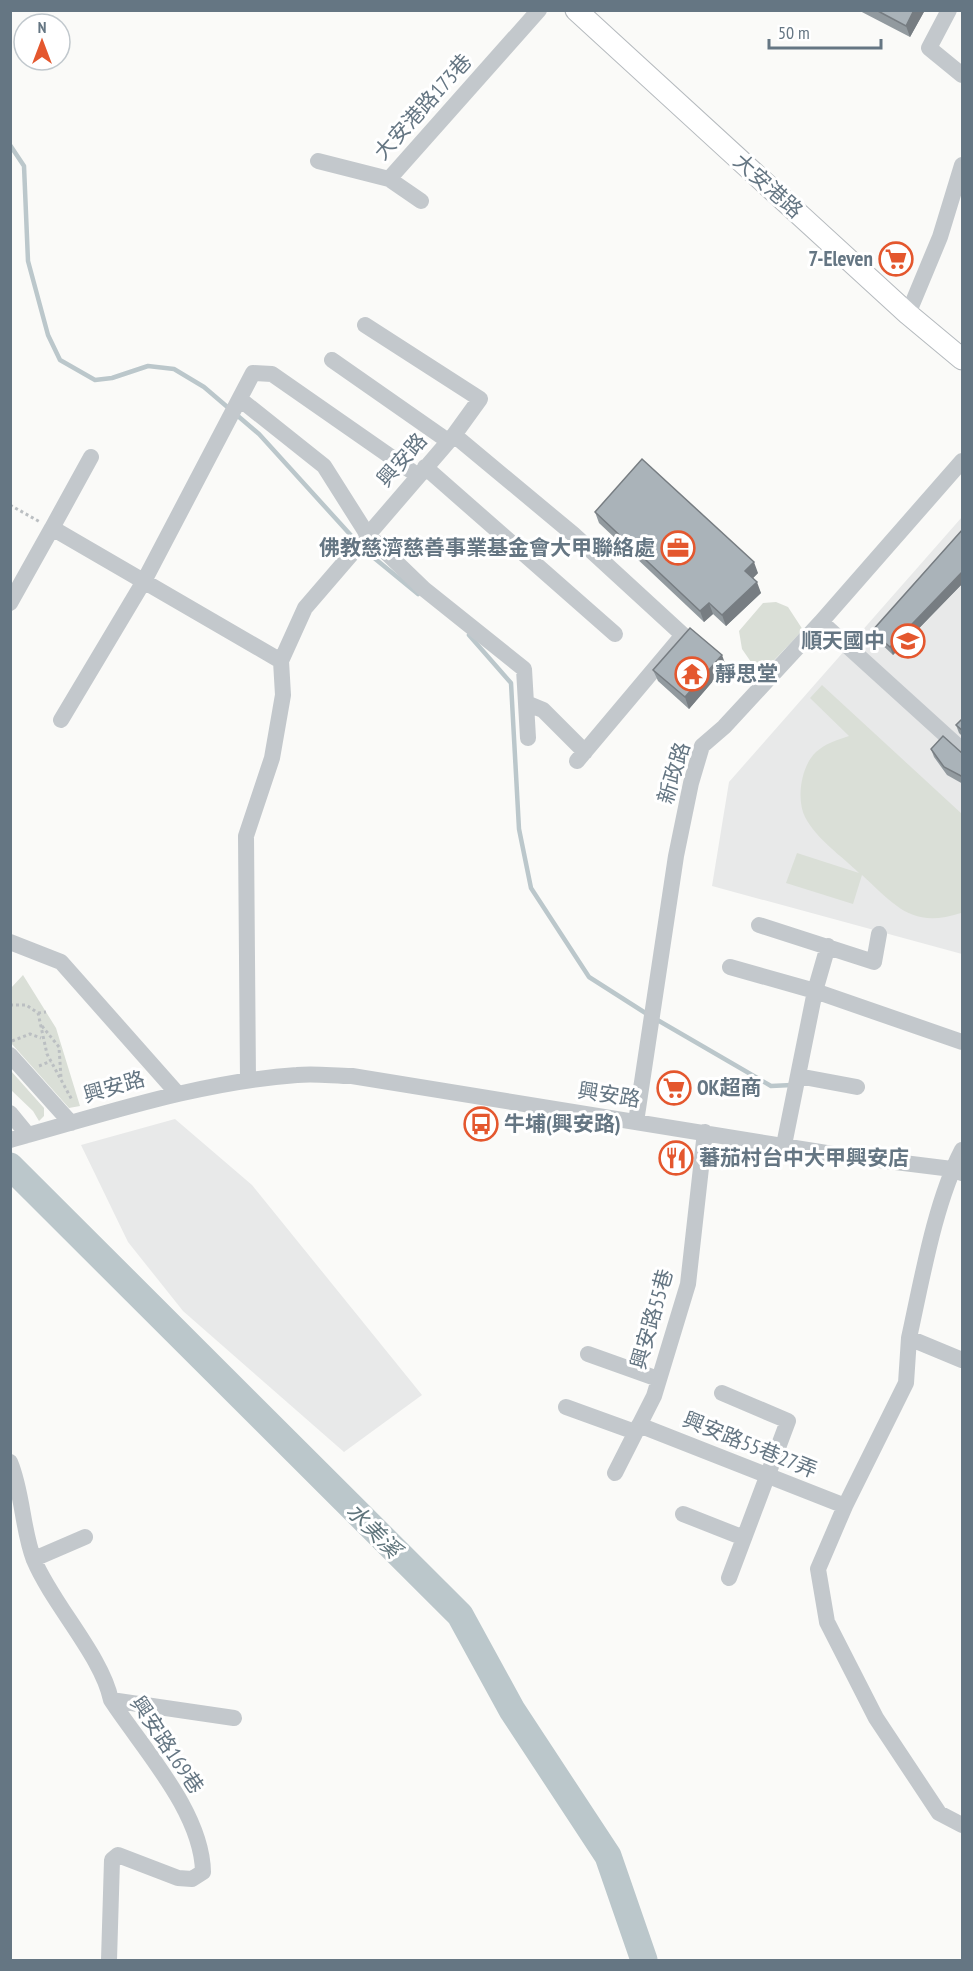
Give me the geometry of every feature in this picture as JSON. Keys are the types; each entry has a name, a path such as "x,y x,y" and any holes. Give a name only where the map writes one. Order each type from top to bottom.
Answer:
{"main road":[{"name":"大安港路","path":"576,10 908,314 963,359"}],"street":[{"name":"大安港路173巷","path":"318,161 389,179 539,10"},
{"path":"949,10 929,48 963,75"},
{"path":"908,314 940,237 963,165"},
{"path":"389,179 421,201"},
{"name":"興安路","path":"248,1080 246,836 272,758 283,695 281,661 305,608 451,438 480,399 365,324"},
{"path":"332,360 451,438 573,534 683,635 581,756 543,710 526,703"},
{"path":"61,720 144,581 241,400 253,373 272,374 421,471 615,634"},
{"path":"241,400 324,466 367,534 424,589 524,669 528,738"},
{"path":"10,603 16,582 52,528 91,457"},
{"name":"新政路","path":"636,1122 676,856 691,783 702,746 724,727 821,622 963,461"},
{"path":"52,528 281,661"},
{"path":"821,622 963,750"},
{"path":"759,925 874,962 879,934"},
{"path":"10,942 61,962 177,1093"},
{"path":"784,1145 815,991 828,946"},
{"path":"730,967 815,991 963,1042"},
{"path":"10,1055 73,1115"},
{"name":"興安路","path":"10,1140 28,1135 73,1115 177,1093 248,1080 299,1075 352,1076 839,1155 957,1171"},
{"path":"798,1076 857,1087"},
{"path":"10,1113 28,1135"},
{"name":"興安路55巷","path":"615,1473 654,1396 688,1284 705,1132"},
{"path":"963,1150 926,1265 909,1338 906,1383 845,1506 819,1569 827,1622 876,1718 939,1813 963,1825"},
{"path":"909,1338 963,1360"},
{"path":"588,1354 658,1379"},
{"path":"722,1393 788,1421 729,1578"},
{"name":"興安路55巷27弄","path":"566,1407 637,1428 845,1506"},
{"name":"興安路169巷","path":"10,1462 34,1559 60,1608 107,1684 111,1700 179,1797 203,1854 204,1872 192,1879 178,1878 118,1855 112,1860 109,1960"},
{"path":"683,1514 744,1538"},
{"path":"34,1559 85,1537"},
{"path":"111,1700 234,1718"}],"path":[{"path":"10,505 52,528"},
{"path":"10,1005 26,1005 38,1013 46,1012"},
{"path":"38,1013 47,1054 61,1078 73,1115"},
{"path":"40,1025 53,1037 59,1047 61,1078"},
{"path":"10,1042 24,1034 35,1034 42,1038"}],"shaded area":[{"name":"順天國中","path":"962,517 962,954 712,886 729,782"},
{"path":"776,602 788,607 803,630 760,675 742,649 739,631 763,603"},
{"path":"822,685 962,814 961,913 930,918 906,912 862,875 853,904 786,883 797,853 859,873 816,833 802,810 801,783 811,758 824,746 849,736 810,698"},
{"path":"23,975 56,1028 80,1106 69,1108 11,1043 11,988"},
{"path":"11,1071 44,1108 44,1116 39,1121 33,1111 11,1090"},
{"path":"175,1119 252,1185 422,1395 344,1452 183,1311 128,1242 81,1145"}],"building":[{"path":"876,10 914,10 906,26"},
{"name":"佛教慈濟慈善事業基金會大甲聯絡處","path":"642,459 754,562 745,571 757,582 722,615 709,603 700,611 595,512"},
{"path":"963,529 963,571 890,647 872,631"},
{"name":"靜思堂","path":"690,628 722,655 685,697 653,670"},
{"path":"963,718 963,731 956,725"},
{"path":"943,736 963,754 963,777 944,767 931,749"}],"waterway":[{"path":"10,145 24,166 28,261 48,335 60,360 95,380 112,378 148,366 174,369 204,387 259,434 357,542"},
{"path":"362,548 418,594"},
{"path":"469,635 511,683 519,829 531,888 589,977 647,1014"},
{"path":"654,1018 771,1086 792,1085"},
{"name":"水美溪","path":"10,1166 460,1615 512,1710 608,1856 644,1960"}],"place":[{"name":"7-Eleven","path":"896,259"},
{"name":"佛教慈濟慈善事業基金會大甲聯絡處","path":"678,548"},
{"name":"順天國中","path":"908,641"},
{"name":"靜思堂","path":"692,674"},
{"name":"OK超商","path":"674,1088"},
{"name":"牛埔(興安路)","path":"481,1124"},
{"name":"蕃茄村台中大甲興安店","path":"676,1158"}]}
